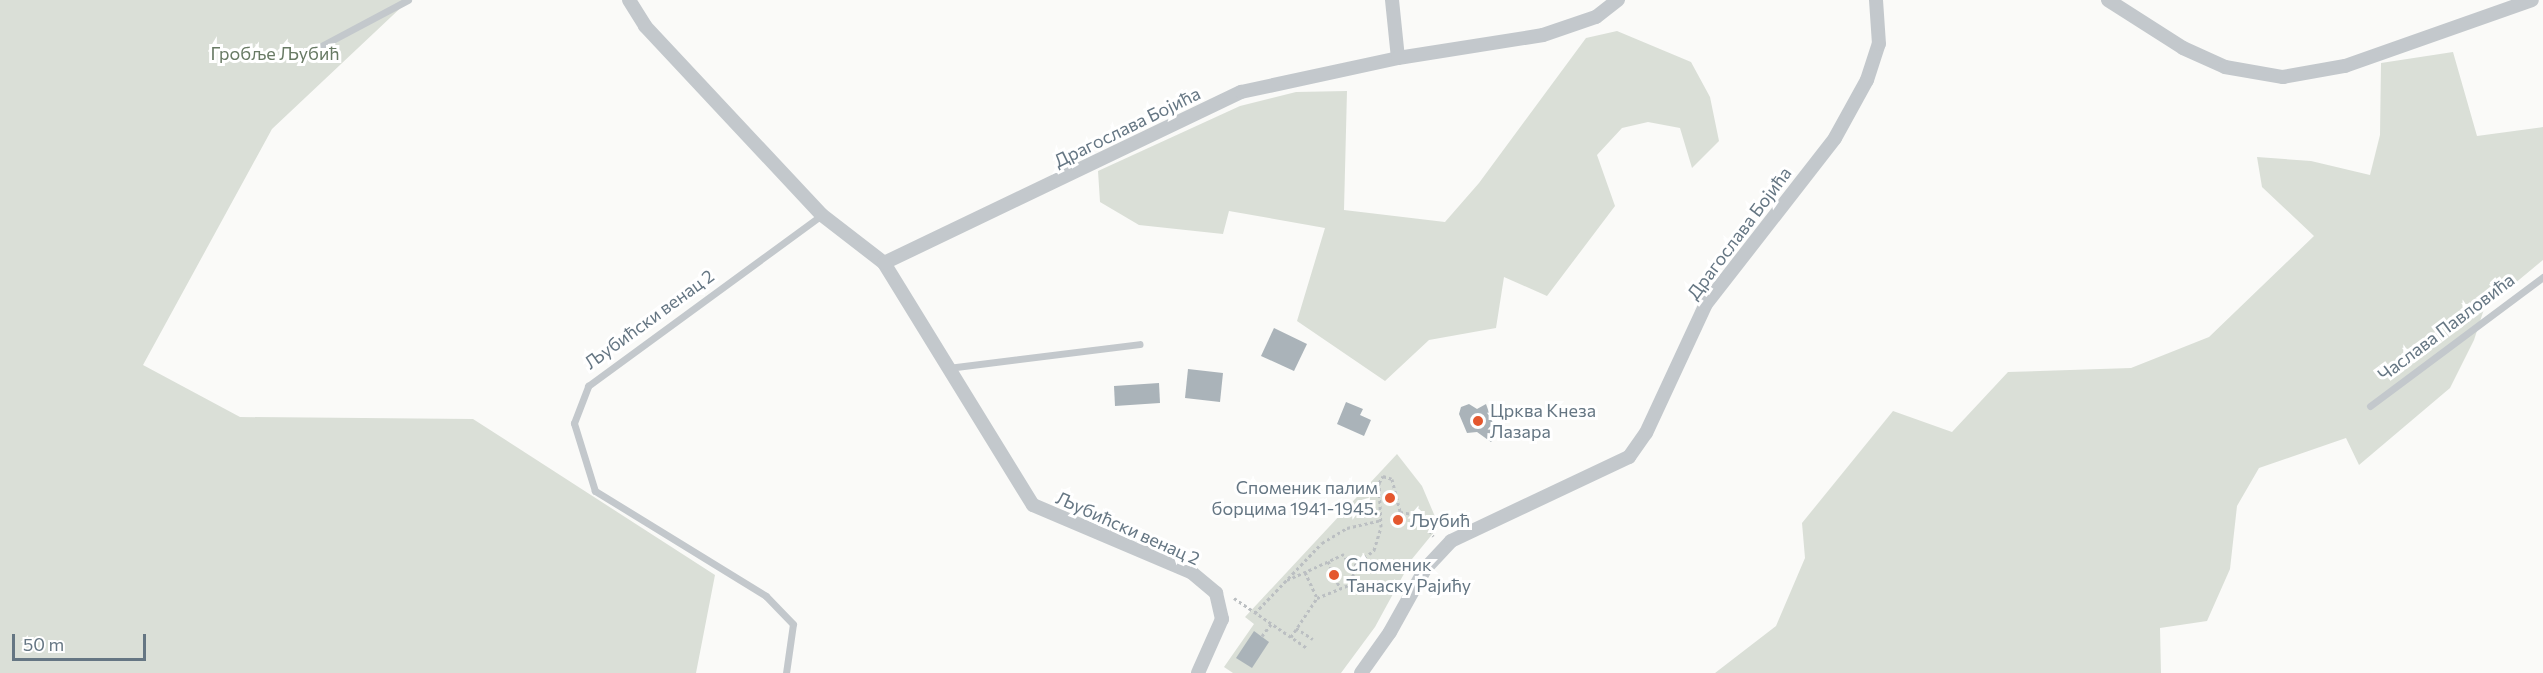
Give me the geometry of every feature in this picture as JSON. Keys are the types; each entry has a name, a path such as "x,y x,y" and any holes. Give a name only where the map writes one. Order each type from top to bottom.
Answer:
{"street":[{"name":"Љубићски венац 2","path":"629,0 645,26 822,215 884,263 1033,505 1191,572 1216,593"},
{"path":"1392,0 1398,58"},
{"name":"Драгослава Бојића","path":"884,263 1241,92 1398,58 1543,35 1596,17 1618,0"},
{"name":"Драгослава Бојића","path":"1361,673 1390,632 1425,569 1443,548 1475,528 1543,501 1629,457 1646,433 1706,303 1835,138 1867,80 1879,44 1876,0"},
{"path":"2108,0 2182,48 2225,67 2283,76 2345,66 2532,0"},
{"path":"1198,673 1222,620 1216,593"}],"lane":[{"path":"310,52 408,0"},
{"name":"Љубићски венац 2","path":"786,673 794,624 766,596 595,491 574,423 588,386 822,215"},
{"name":"Часлава Павловића","path":"2370,406 2543,277"},
{"path":"948,368 1140,344"}],"path":[{"path":"1350,569 1372,553 1381,520 1380,480 1386,475 1392,479 1400,512 1422,517 1443,548"},
{"path":"1255,613 1284,581 1330,537 1357,525 1381,520"},
{"path":"1284,581 1344,554 1356,582 1317,598 1291,637"},
{"path":"1328,561 1333,572"},
{"path":"1305,572 1317,598"},
{"path":"1335,577 1340,588"},
{"path":"1216,593 1225,592 1307,648"},
{"path":"1262,636 1271,624"},
{"path":"1296,628 1313,639"}],"green space":[{"name":"Гробље Љубић","path":"0,0 409,0 272,129 143,365 240,417 473,419 715,575 696,673 0,673"},
{"path":"1617,31 1691,62 1710,97 1719,141 1692,168 1680,128 1648,122 1622,128 1597,155 1615,206 1547,296 1504,277 1496,328 1429,340 1385,381 1297,321 1325,228 1229,211 1223,234 1139,225 1100,202 1098,171 1240,106 1296,92 1347,91 1344,210 1445,222 1479,183 1586,38"},
{"path":"2453,52 2477,136 2543,127 2543,260 2484,309 2474,340 2450,388 2359,465 2346,438 2259,468 2237,506 2230,569 2207,621 2160,628 2161,673 1715,673 1776,626 1805,558 1802,523 1893,411 1952,432 2008,372 2131,368 2209,337 2314,236 2262,187 2257,157 2311,161 2370,175 2380,135 2381,63"},
{"path":"1397,454 1422,486 1439,526 1412,559 1375,627 1341,673 1233,673 1224,667 1254,624 1245,617"}],"building":[{"path":"1274,328 1307,344 1294,371 1261,356"},
{"path":"1188,369 1223,373 1220,402 1185,398"},
{"path":"1159,383 1160,403 1115,406 1114,386"},
{"path":"1346,402 1363,409 1360,415 1371,420 1364,436 1337,424"},
{"name":"Црква Кнеза Лазара","path":"1469,404 1477,409 1486,404 1492,421 1501,429 1491,442 1477,432 1467,433 1459,414 1461,407"},
{"path":"1254,631 1269,642 1252,668 1236,658"}],"place":[{"name":"Црква Кнеза Лазара","path":"1478,421"},
{"name":"Споменик палим борцима 1941-1945.","path":"1390,498"},
{"name":"Љубић","path":"1398,520"},
{"name":"Споменик Танаску Рајићу","path":"1334,575"}]}
